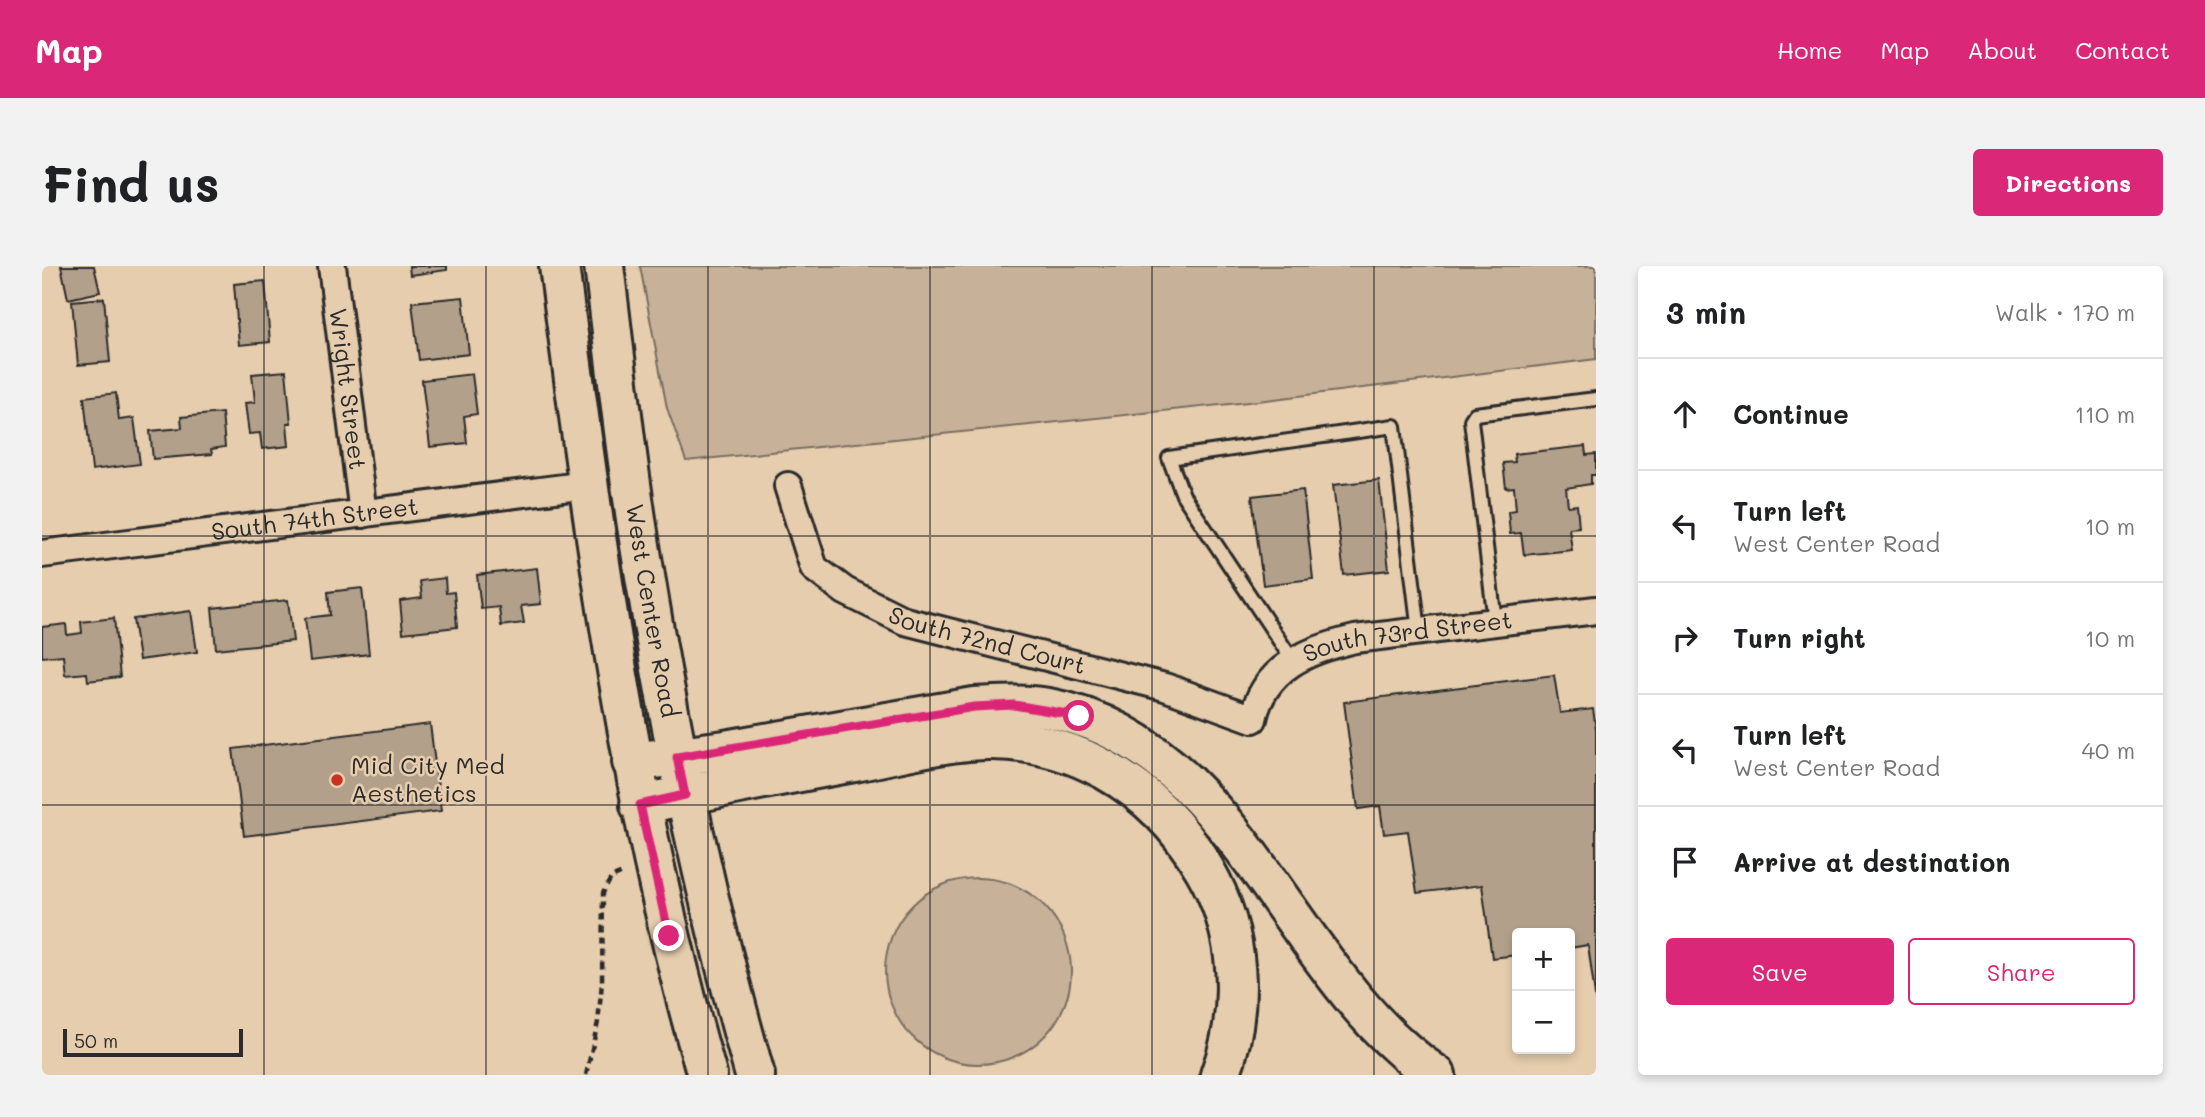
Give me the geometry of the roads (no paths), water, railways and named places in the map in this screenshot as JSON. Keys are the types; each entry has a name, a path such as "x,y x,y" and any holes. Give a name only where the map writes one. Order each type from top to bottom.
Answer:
{"main road":[{"name":"West Center Road","path":"559,266 587,485 632,762 669,936 707,1075"},
{"name":"West Center Road","path":"604,266 645,579 677,757 705,885 755,1075"},
{"path":"632,762 677,757 974,707 1014,705 1047,708 1111,729 1145,747 1204,801 1344,987 1384,1033 1413,1060 1436,1075"},
{"path":"640,805 967,741 1002,740 1044,745 1083,758 1118,775 1145,795 1193,849 1216,888 1235,960 1237,993 1234,1029 1220,1075"}],"street":[{"name":"Wright Street","path":"332,266 363,514"},
{"name":"South 74th Street","path":"42,554 587,485"},
{"name":"South 72nd Court","path":"788,486 814,568 875,609 905,621 1165,687 1254,719"},
{"name":"South 73rd Street","path":"1254,719 1260,694 1274,676 1293,661 1326,646 1355,639 1596,610"}],"lane":[{"path":"1495,622 1471,419 1475,414 1596,399"},
{"path":"1293,661 1183,495 1169,458 1394,426 1419,631"}],"place":[{"name":"Mid City Med Aesthetics","path":"337,780"}]}
